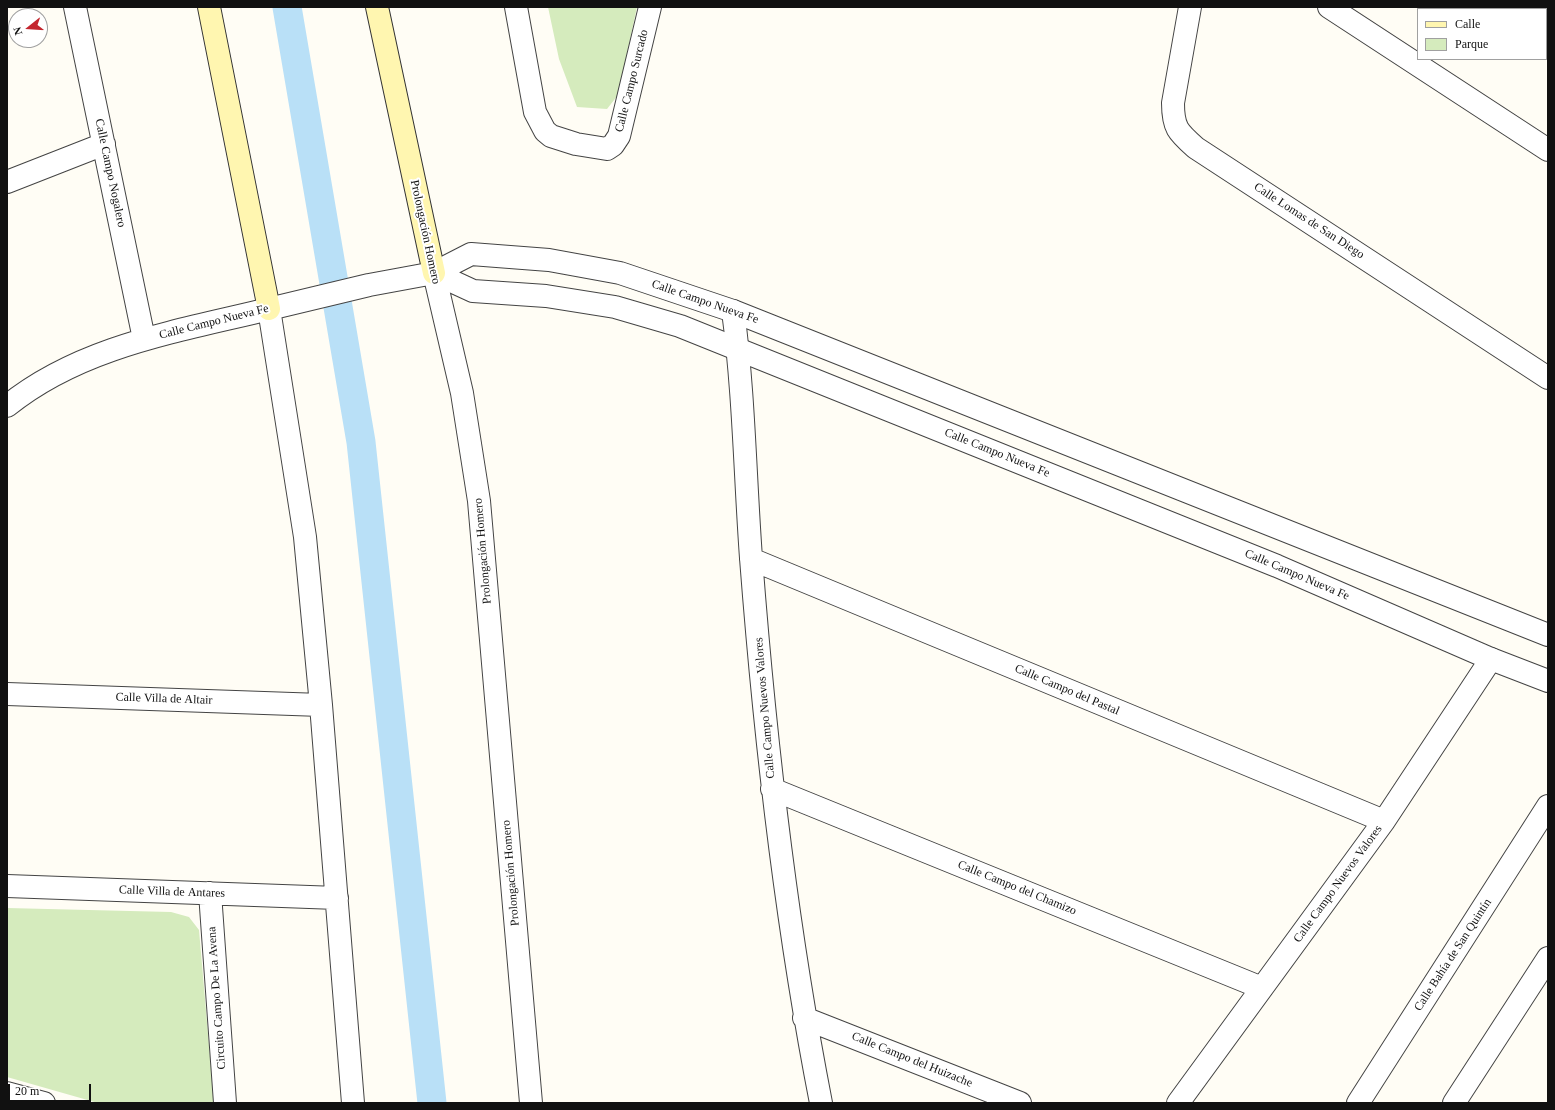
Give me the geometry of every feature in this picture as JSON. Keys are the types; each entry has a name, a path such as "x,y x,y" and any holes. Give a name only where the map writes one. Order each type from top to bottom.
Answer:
{"main road":[{"path":"209,7 269,309"},
{"name":"Prolongación Homero","path":"377,7 434,273"}],"street":[{"name":"Calle Campo Nogalero","path":"75,7 144,339"},
{"name":"Calle Campo Surcado","path":"516,7 535,112 545,131 551,136 576,144 607,149 613,145 619,136 650,7"},
{"name":"Calle Lomas de San Diego","path":"1190,7 1172,103 1173,119 1180,134 1196,148 1548,378"},
{"path":"1329,7 1548,150"},
{"path":"7,182 104,144"},
{"name":"Calle Campo Nueva Fe","path":"7,406 21,395 78,362 144,339 369,285 434,273 471,254 550,260 620,273 732,311 1548,636"},
{"name":"Calle Campo Nueva Fe","path":"434,273 473,291 546,296 615,307 680,326 1270,563 1491,659 1548,681"},
{"name":"Prolongación Homero","path":"434,273 462,393 479,501 532,1103"},
{"path":"269,309 305,537 321,705 353,1103"},
{"name":"Calle Campo Nuevos Valores","path":"732,311 738,350 751,559 772,789 804,1018 821,1103"},
{"name":"Calle Campo del Pastal","path":"751,559 1384,821"},
{"name":"Calle Campo Nuevos Valores","path":"1178,1103 1384,821 1491,659"},
{"name":"Calle Villa de Altair","path":"7,694 321,705"},
{"name":"Calle Campo del Chamizo","path":"772,789 1262,988"},
{"name":"Calle Bahía de San Quintín","path":"1358,1103 1548,806"},
{"name":"Calle Villa de Antares","path":"7,886 337,898"},
{"name":"Circuito Campo De La Avena","path":"210,894 224,1103"},
{"path":"1454,1103 1548,958"},
{"name":"Calle Campo del Huizache","path":"804,1018 1020,1103"},
{"path":"7,1093 44,1103"}],"green space":[{"path":"548,7 637,7 618,95 607,109 577,107 559,59"},
{"path":"7,908 171,912 189,917 199,930 214,1103 98,1103 7,1077"}],"waterway":[{"path":"287,7 361,442 432,1103"}]}
